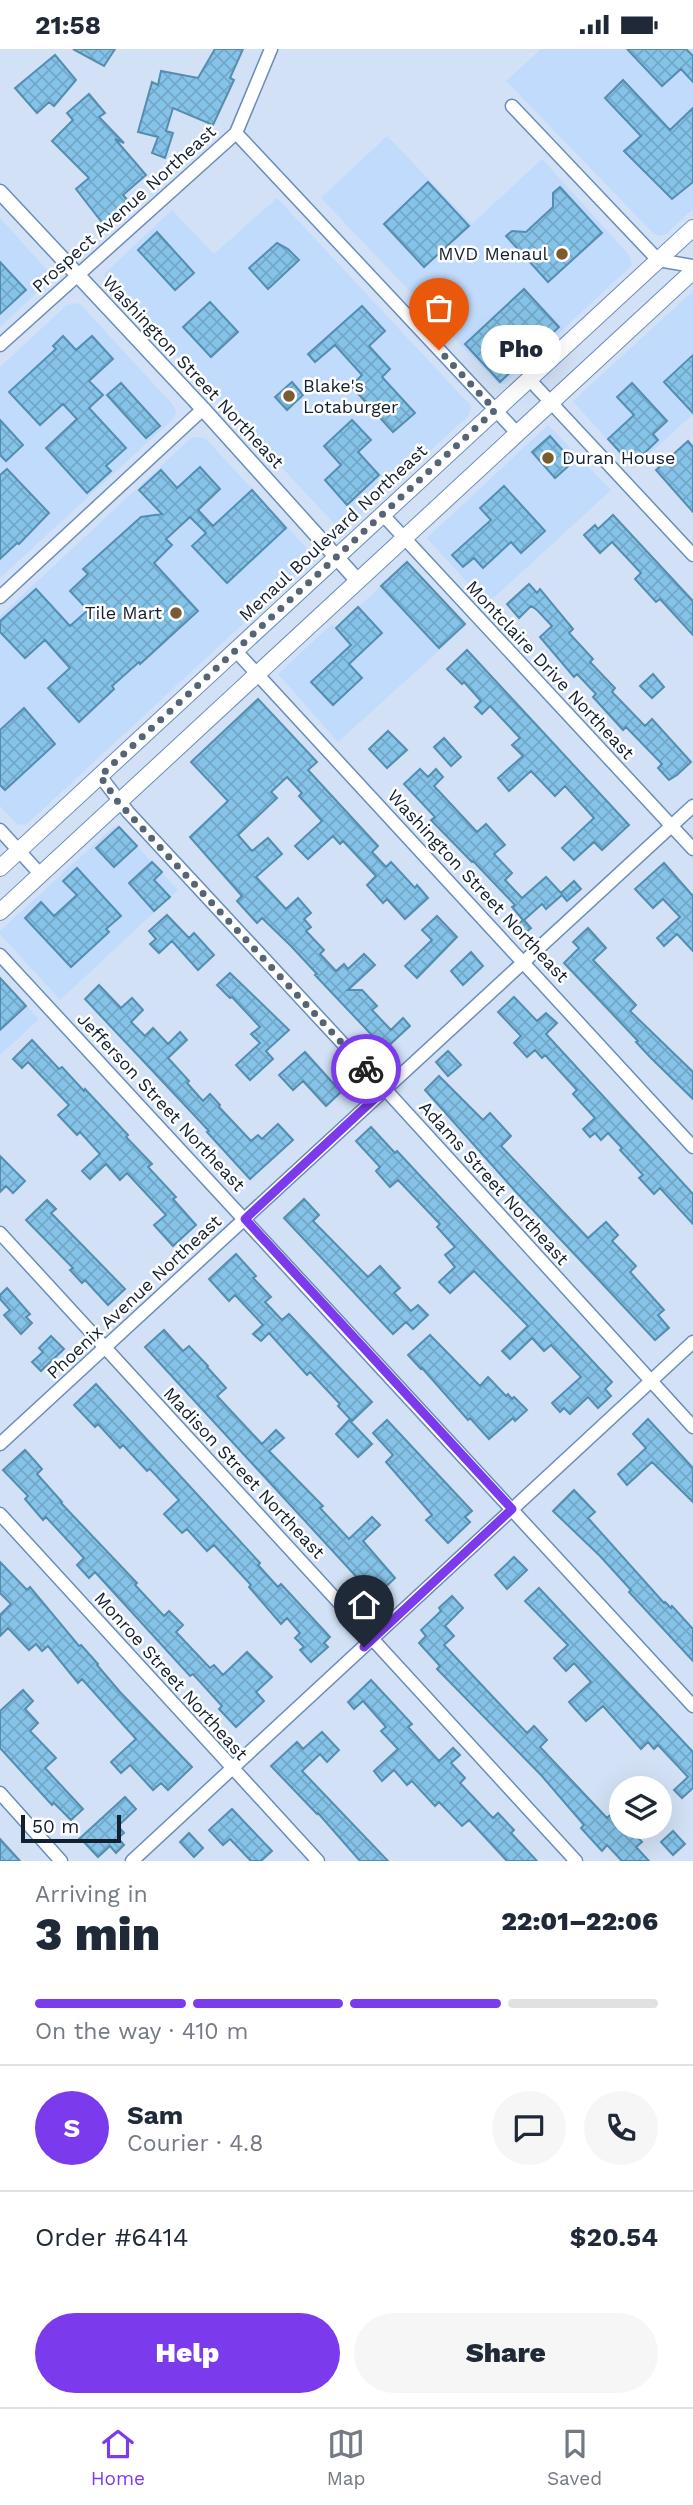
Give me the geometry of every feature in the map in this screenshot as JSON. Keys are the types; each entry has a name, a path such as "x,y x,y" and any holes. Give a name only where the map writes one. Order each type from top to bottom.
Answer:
{"main road":[{"name":"Menaul Boulevard Northeast","path":"0,868 693,227"},
{"path":"0,912 403,537 552,403 693,268"}],"street":[{"name":"Prospect Avenue Northeast","path":"2,338 77,276 236,132 271,49"},
{"path":"512,106 658,260 693,268"},
{"path":"236,132 517,433"},
{"name":"Washington Street Northeast","path":"3,201 203,409 357,580"},
{"path":"529,379 693,555"},
{"path":"0,597 203,409"},
{"name":"Montclaire Drive Northeast","path":"383,515 693,849"},
{"name":"Washington Street Northeast","path":"235,650 693,1147"},
{"name":"Adams Street Northeast","path":"100,776 118,802 385,1089 693,1427"},
{"name":"Phoenix Avenue Northeast","path":"0,1444 693,806"},
{"path":"0,829 41,875"},
{"name":"Jefferson Street Northeast","path":"0,955 693,1706"},
{"name":"Madison Street Northeast","path":"0,1233 576,1861"},
{"path":"132,1861 693,1342"},
{"name":"Monroe Street Northeast","path":"0,1514 318,1861"},
{"path":"0,1793 61,1861"}],"shaded area":[{"path":"541,49 693,49 693,209 667,233 661,236 654,234 506,81"},
{"path":"387,136 472,224 542,159 629,255 632,265 504,384 498,384 321,198"},
{"path":"277,198 471,406 469,415 342,532 105,278 105,273 172,210 214,254"},
{"path":"0,218 49,272 49,280 0,327"},
{"path":"693,291 693,414 633,469 573,401"},
{"path":"79,303 174,406 176,413 172,420 0,578 0,367 67,305"},
{"path":"548,425 611,490 487,604 427,538"},
{"path":"191,438 206,439 311,553 313,559 28,823 16,823 0,806 0,616"},
{"path":"407,562 466,626 338,742 278,674 332,624 336,628"},
{"path":"118,826 178,890 60,1000 0,931 112,828"},
{"path":"0,978 39,1019 0,1055"}],"building":[{"path":"73,49 115,49 104,66"},
{"path":"215,49 243,49 230,78 234,80 213,125 173,108 166,131 173,133 165,158 152,153 158,137 138,132 152,82 158,85 161,71 198,78"},
{"path":"627,49 686,49 693,56 693,82 681,69 662,86"},
{"path":"55,55 76,80 54,106 49,102 37,113 15,88"},
{"path":"623,80 670,130 693,108 693,182 672,199 624,151 641,136 605,98"},
{"path":"89,94 105,113 99,117 124,143 115,139 146,175 123,195 129,202 104,225 76,189 89,178 52,141 73,120 67,113"},
{"path":"428,182 469,226 424,267 384,224"},
{"path":"560,187 602,233 548,282 506,236 512,231 526,232 553,207 553,193"},
{"path":"157,232 194,273 175,290 138,250"},
{"path":"277,243 299,260 268,289 249,268"},
{"path":"0,262 26,290 0,314"},
{"path":"524,289 559,327 500,382 465,344"},
{"path":"210,302 238,332 211,357 183,327"},
{"path":"362,306 385,331 369,346 390,369 382,377 415,413 393,432 351,386 362,375 335,345 315,362 308,354"},
{"path":"63,336 76,350 92,336 113,359 89,381 103,395 89,408 126,448 106,466 111,471 87,493 46,448 77,419 63,404 40,425 9,392 56,349 53,346"},
{"path":"693,355 693,413 664,382"},
{"name":"Blake's Lotaburger","path":"292,382 303,395 287,410 275,397"},
{"path":"121,383 160,426 146,438 107,395"},
{"path":"632,383 667,421 653,434 658,440 632,465 608,439 634,415 617,397"},
{"path":"0,420 23,445 6,461 0,455"},
{"path":"352,420 371,440 358,452 379,475 347,505 325,480 341,465 324,446"},
{"path":"550,436 573,462 555,478 532,452"},
{"path":"688,441 693,447 693,512 656,470"},
{"path":"200,467 220,489 198,510 213,526 252,490 286,528 227,583 192,546 206,533 190,517 166,539 172,545 154,563 198,611 112,686 114,689 79,722 48,688 70,668 45,640 25,658 0,632 0,621 36,589 70,626 88,610 70,591 88,574 83,569 141,517 162,514 139,490 161,470 177,488"},
{"path":"7,469 49,513 0,559 0,475"},
{"path":"504,486 545,531 521,553 511,542 483,568 474,558 463,567 452,555 491,520 480,508"},
{"path":"613,515 693,601 693,635 660,599 656,602 635,579 641,573 612,542 600,553 584,535 595,525 598,529"},
{"path":"407,562 465,624 439,648 381,586"},
{"path":"529,584 537,593 540,589 573,629 569,633 593,659 590,662 615,688 612,692 645,726 652,719 691,762 677,775 669,780 658,768 662,764 626,727 623,730 593,697 596,694 577,674 574,677 540,637 552,626 537,610 531,606 519,618 507,604"},
{"path":"358,607 382,633 349,664 362,678 333,705 311,682 351,645 336,628"},
{"path":"467,650 629,825 602,850 594,842 574,860 562,848 594,818 565,786 555,796 531,771 509,791 498,778 523,756 512,745 520,738 490,706 482,714 475,707 481,701 464,682 462,684 447,669"},
{"path":"653,674 664,687 652,698 640,686"},
{"path":"258,699 317,762 308,770 378,846 372,852 386,867 391,862 428,898 405,919 387,899 383,903 367,885 376,876 343,841 340,844 333,836 308,859 295,846 322,821 299,796 302,793 287,777 271,792 277,798 238,835 252,851 268,838 282,854 256,877 286,909 298,898 311,913 304,919 311,927 306,931 324,950 320,954 336,971 344,964 348,969 364,954 375,965 348,990 362,990 377,1006 372,1010 391,1030 403,1018 410,1026 385,1049 291,946 262,918 257,923 237,901 242,896 190,837 228,801 191,762"},
{"path":"24,708 55,744 5,790 0,785 0,730"},
{"path":"388,731 407,750 387,768 369,749"},
{"path":"444,738 461,757 451,766 434,747"},
{"path":"420,769 428,777 436,769 443,777 434,786 477,832 486,824 505,845 494,854 512,873 505,880 522,898 546,877 561,893 574,881 581,889 567,901 562,895 546,909 542,904 524,920 531,928 521,936 514,928 523,920 512,907 515,905 431,820 435,817 404,784"},
{"path":"119,827 137,846 114,867 96,848"},
{"path":"152,862 162,872 154,880 170,897 154,911 129,883"},
{"path":"664,863 693,896 693,951 677,934 664,946 657,938 680,917 663,899 653,908 635,889"},
{"path":"77,868 121,916 106,929 109,932 71,967 25,918 41,902 54,916 77,895 63,881"},
{"path":"167,915 189,938 194,933 214,955 198,970 172,941 159,953 150,944 156,939 149,931"},
{"path":"437,916 457,937 417,978 405,966 432,940 422,930"},
{"path":"588,928 606,948 593,960 636,1005 630,1011 693,1072 693,1099 651,1058 564,963 579,948 573,942"},
{"path":"471,952 483,966 463,985 451,971"},
{"path":"230,973 289,1030 266,1051 273,1059 250,1080 236,1065 260,1043 251,1034 260,1027 217,985"},
{"path":"0,978 26,1006 0,1030"},
{"path":"99,985 121,1008 132,998 143,1010 131,1022 145,1036 153,1028 168,1044 180,1032 187,1040 168,1058 203,1101 210,1094 251,1141 258,1135 262,1139 278,1124 293,1140 250,1179 207,1132 209,1131 85,999"},
{"path":"514,997 537,1021 546,1013 557,1023 546,1034 693,1194 693,1224 660,1188 654,1194 639,1178 643,1175 608,1133 601,1140 595,1133 590,1137 583,1129 595,1118 573,1094 577,1090 545,1055 542,1058 535,1050 527,1057 514,1043 521,1036 498,1012"},
{"path":"32,1040 59,1069 62,1067 84,1091 85,1089 128,1135 126,1137 152,1164 148,1167 176,1197 173,1199 196,1225 173,1246 154,1225 166,1215 127,1173 120,1180 106,1164 90,1179 82,1171 100,1154 80,1132 77,1135 58,1115 69,1105 28,1062 22,1068 13,1059"},
{"path":"448,1051 461,1065 448,1076 436,1062"},
{"path":"305,1052 341,1092 326,1106 303,1081 293,1090 279,1075"},
{"path":"439,1076 483,1120 490,1113 511,1136 501,1146 588,1238 606,1222 618,1235 612,1241 636,1266 630,1272 664,1310 658,1315 669,1328 655,1340 516,1192 425,1090"},
{"path":"371,1127 395,1153 397,1151 612,1382 605,1389 611,1396 598,1408 588,1397 570,1414 564,1408 560,1412 552,1403 581,1377 551,1345 544,1351 532,1338 510,1359 502,1351 528,1326 474,1271 450,1293 439,1282 455,1267 445,1255 455,1247 437,1227 440,1224 398,1180 390,1187 376,1171 380,1167 356,1141"},
{"path":"0,1156 25,1181 13,1193 6,1186 0,1192"},
{"path":"304,1199 319,1215 313,1221 368,1277 380,1266 400,1288 394,1293 411,1311 418,1305 428,1315 413,1329 406,1322 393,1334 284,1218"},
{"path":"47,1200 56,1209 51,1213 125,1289 108,1305 85,1280 82,1283 70,1270 73,1268 26,1220"},
{"path":"236,1254 271,1297 265,1302 282,1320 289,1314 372,1402 352,1421 310,1372 307,1375 269,1333 261,1341 253,1334 263,1325 235,1295 229,1301 209,1279"},
{"path":"7,1288 30,1314 26,1317 32,1323 21,1334 4,1315 10,1310 0,1299 0,1295"},
{"path":"164,1330 183,1351 189,1346 208,1366 226,1388 217,1396 262,1444 276,1430 284,1438 269,1451 323,1506 320,1508 349,1539 372,1517 380,1525 363,1541 395,1578 375,1597 145,1347"},
{"path":"430,1335 480,1386 488,1377 506,1396 508,1394 512,1399 514,1397 527,1410 515,1421 513,1418 489,1439 408,1355"},
{"path":"51,1336 64,1349 41,1371 32,1362 43,1352 39,1348"},
{"path":"96,1384 260,1563 258,1565 278,1587 281,1584 330,1637 324,1643 328,1647 311,1662 300,1650 304,1647 295,1638 300,1633 287,1618 281,1624 249,1587 251,1585 214,1545 207,1551 187,1529 182,1533 164,1514 179,1500 150,1469 147,1471 123,1445 120,1448 98,1424 95,1427 74,1405"},
{"path":"648,1419 693,1468 693,1502 652,1462 627,1485 618,1474 646,1448 633,1434"},
{"path":"349,1420 372,1444 358,1457 336,1434"},
{"path":"387,1420 472,1511 465,1517 470,1522 448,1543 426,1520 432,1515 386,1462 393,1455 373,1433"},
{"path":"25,1450 42,1469 37,1474 137,1583 135,1585 164,1616 169,1611 183,1625 176,1632 210,1668 214,1665 223,1675 247,1652 272,1677 256,1692 264,1701 236,1727 219,1709 222,1706 193,1674 190,1676 95,1572 89,1578 77,1565 84,1558 46,1517 43,1520 25,1499 28,1496 3,1470"},
{"path":"574,1490 595,1512 588,1518 664,1603 671,1608 672,1606 693,1629 693,1661 629,1592 631,1590 600,1556 553,1511"},
{"path":"514,1557 527,1570 507,1589 495,1575"},
{"path":"0,1562 27,1590 30,1587 120,1692 192,1767 168,1790 161,1783 153,1790 130,1765 121,1773 111,1762 136,1739 82,1679 78,1683 48,1646 42,1651 36,1644 29,1650 8,1628 0,1636 0,1615 11,1604 0,1593"},
{"path":"539,1588 693,1752 693,1788 682,1798 674,1790 688,1777 658,1745 654,1749 648,1742 641,1749 603,1706 586,1721 569,1702 591,1682 574,1663 566,1671 554,1658 568,1645 525,1601"},
{"path":"452,1596 463,1608 445,1626 454,1636 444,1645 527,1733 534,1726 547,1740 540,1747 607,1818 609,1816 609,1839 639,1839 642,1842 636,1847 649,1861 622,1861 607,1845 602,1851 581,1828 584,1825 541,1775 437,1669 440,1666 419,1643 426,1636 421,1630 441,1611 439,1608"},
{"path":"371,1680 412,1724 408,1727 439,1761 453,1748 460,1755 451,1763 465,1778 460,1783 493,1818 498,1813 514,1830 511,1833 537,1861 507,1861 469,1820 462,1826 439,1802 435,1806 412,1781 407,1785 394,1770 382,1781 374,1771 398,1749 381,1731 386,1727 363,1701 354,1709 348,1702"},
{"path":"23,1690 33,1701 25,1709 38,1723 30,1731 56,1758 45,1768 83,1809 71,1820 54,1803 52,1805 0,1748 0,1711"},
{"path":"322,1732 339,1750 327,1762 320,1754 302,1771 388,1861 360,1861 318,1813 271,1766 297,1742 303,1749"},
{"path":"125,1797 136,1809 118,1826 124,1833 118,1838 124,1845 116,1853 110,1846 98,1857 82,1840 78,1840"},
{"path":"232,1809 272,1851 261,1861 251,1861 230,1839 223,1845 209,1830"},
{"path":"672,1832 685,1844 673,1855 661,1842 672,1839"},
{"path":"189,1833 203,1848 194,1857 180,1842"},
{"path":"0,1839 20,1861 0,1861"}],"way so far":[{"path":"366,1069 118,802 100,776 495,410 439,350"}],"place":[{"name":"MVD Menaul","path":"562,254"},
{"name":"Pho","path":"439,350"},
{"name":"Blake's Lotaburger","path":"289,396"},
{"name":"Duran House","path":"548,458"},
{"name":"Tile Mart","path":"176,613"}],"route":[{"path":"364,1647 512,1509 245,1219 385,1089 366,1069"}]}
